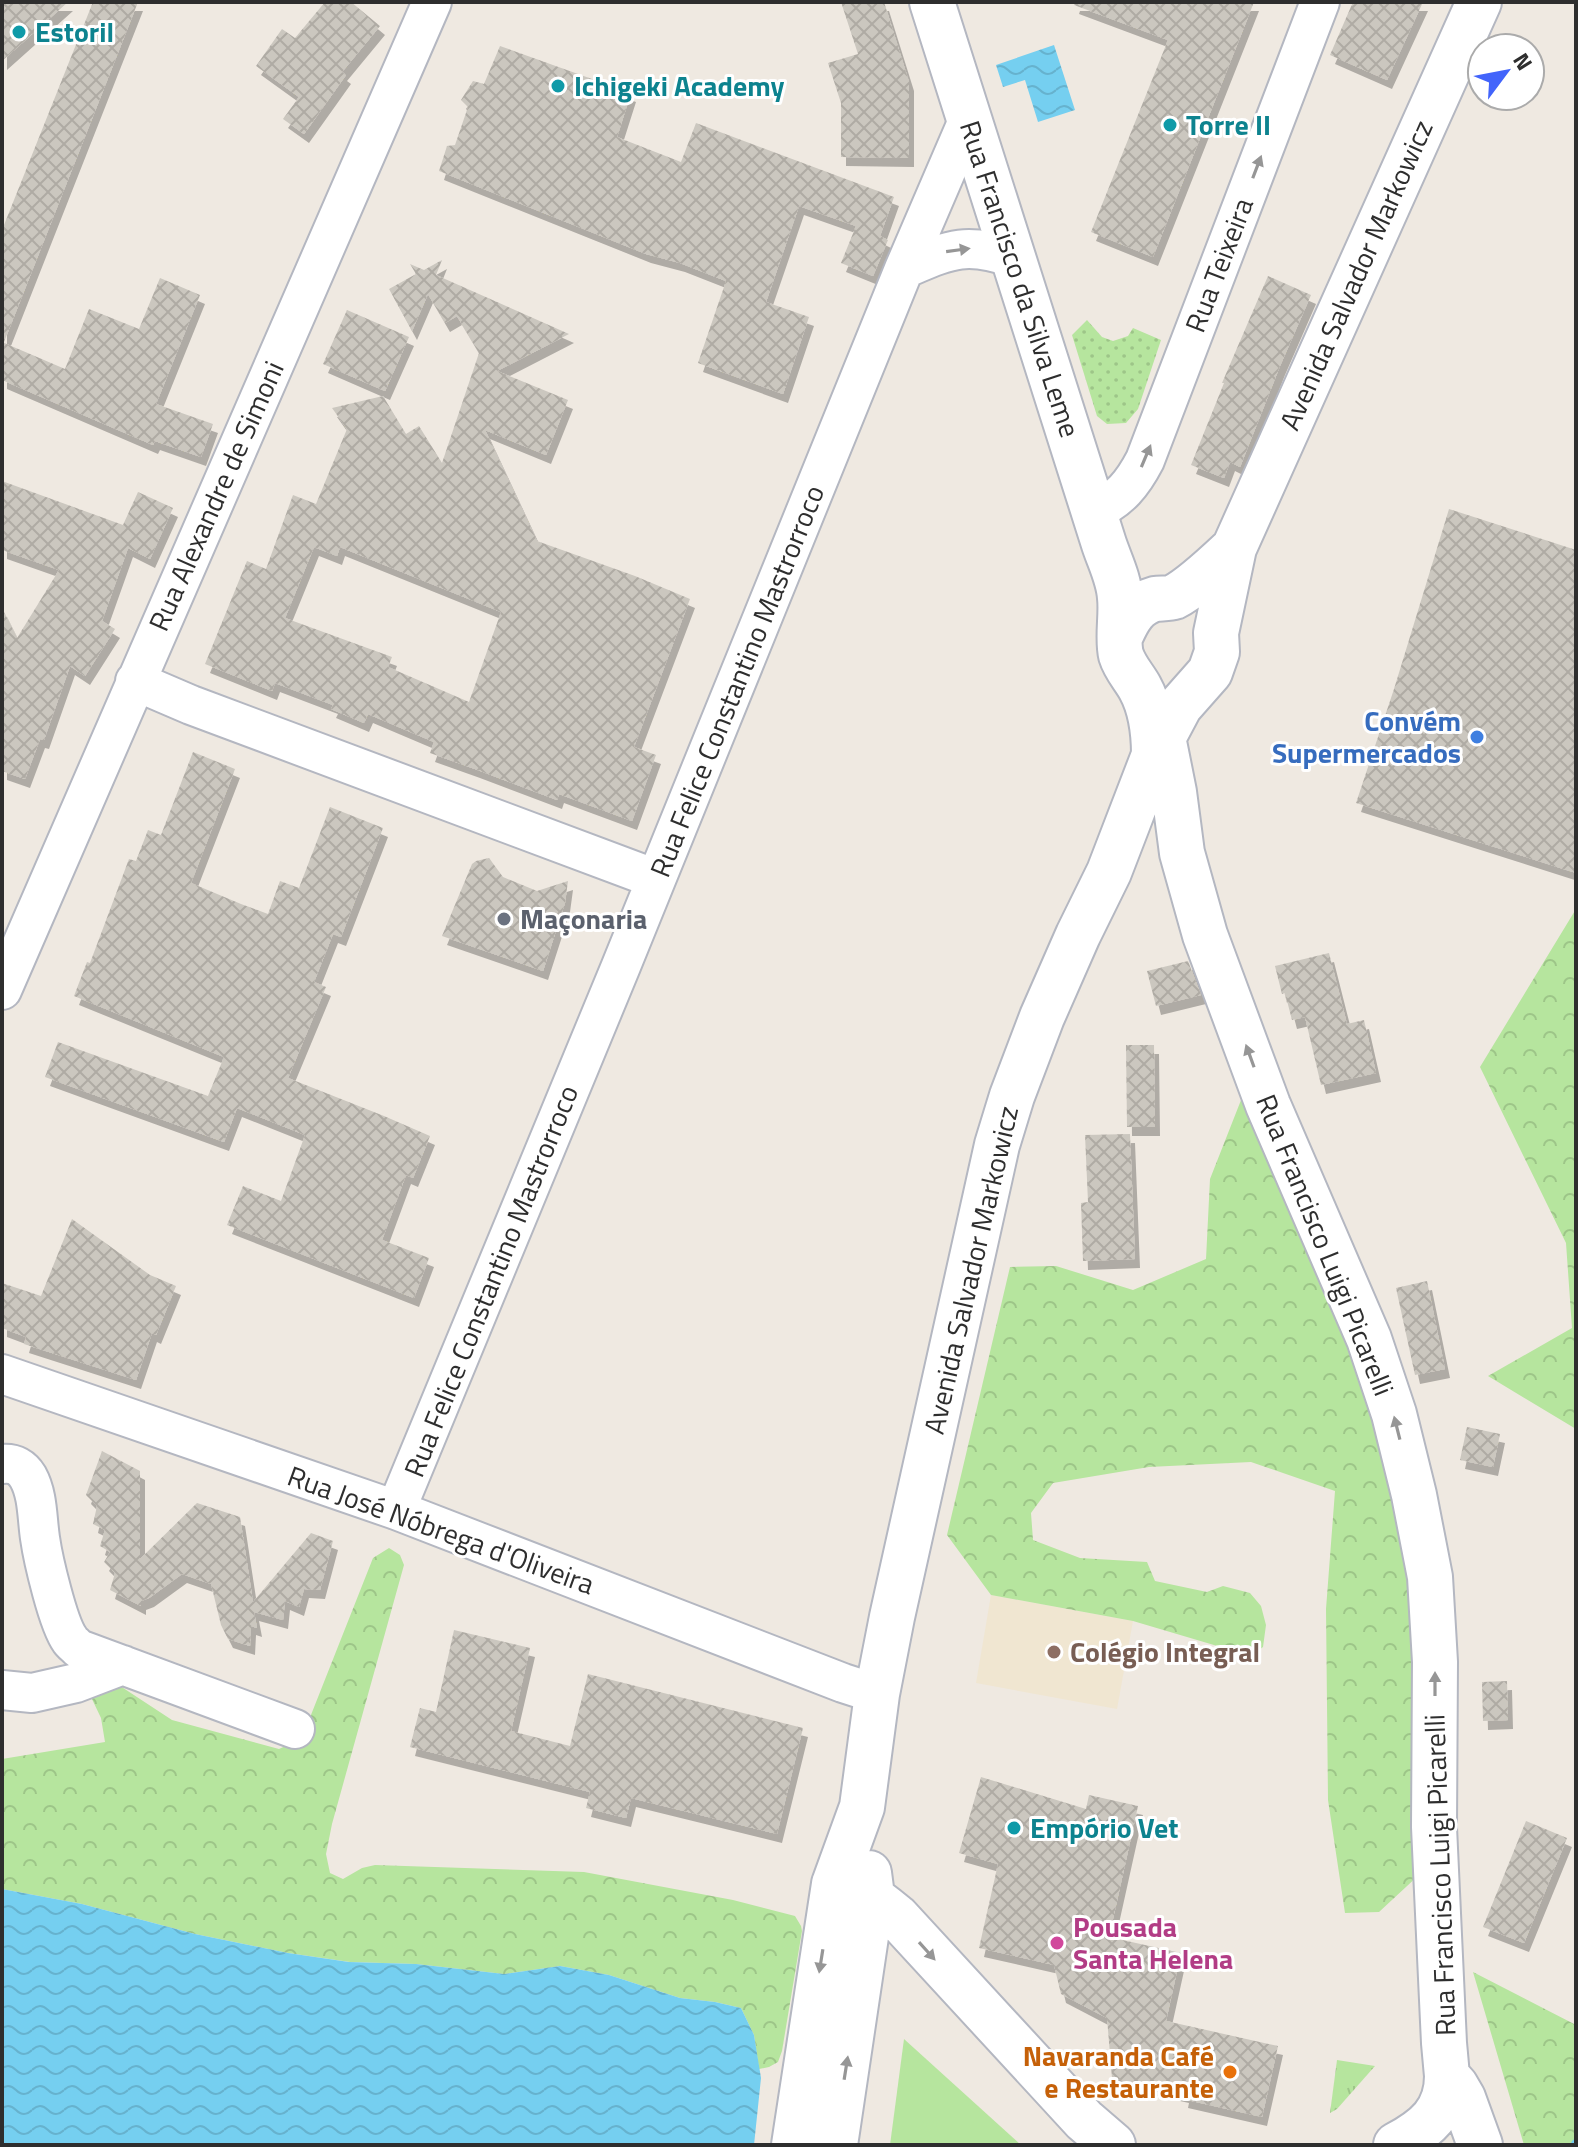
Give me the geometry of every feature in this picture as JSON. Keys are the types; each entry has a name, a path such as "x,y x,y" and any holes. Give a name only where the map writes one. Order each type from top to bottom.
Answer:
{"street":[{"name":"Rua Alexandre de Simoni","path":"2,990 432,2"},
{"name":"Rua Francisco da Silva Leme","path":"932,2 1117,576 1121,635"},
{"name":"Rua Teixeira","path":"1094,511 1118,498 1145,460 1320,2"},
{"name":"Avenida Salvador Markowicz","path":"1234,548 1479,2"},
{"name":"Rua Felice Constantino Mastrorroco","path":"396,1510 904,269 969,118"},
{"path":"904,269 943,252 967,248 990,250 1013,258"},
{"path":"1234,548 1216,633 1217,652 1210,672 1193,690 1172,696 1139,685 1131,676 1121,653 1121,635 1128,618 1140,606 1154,599 1172,598 1234,548"},
{"path":"1109,557 1172,598 1189,603 1204,614 1216,633"},
{"path":"135,681 206,711 656,879"},
{"name":"Rua Francisco Luigi Picarelli","path":"1139,685 1178,817 1182,853 1205,935 1268,1105 1369,1339 1394,1414 1430,1577 1435,1662 1434,1827 1447,2092 1442,2108 1434,2117 1396,2145"},
{"name":"Avenida Salvador Markowicz","path":"835,2145 853,1890 877,1694 997,1145 1042,1017 1118,849 1158,746 1180,706 1193,690"},
{"path":"1118,849 1135,837 1154,832 1172,838 1182,853"},
{"name":"Rua José Nóbrega d'Oliveira","path":"2,1374 396,1510 877,1694"},
{"path":"2,1464 14,1464 21,1468 35,1493 41,1542 54,1598 68,1638 79,1649 295,1729"},
{"path":"2,1690 32,1693 76,1683 123,1665"},
{"path":"853,1890 897,1917 1084,2120 1113,2145"},
{"name":"Avenida Salvador Markowicz","path":"794,2145 853,1890"},
{"name":"Rua Francisco Luigi Picarelli","path":"1447,2076 1463,2098 1480,2145"}],"shaded area":[{"name":"Colégio Integral","path":"991,1595 1133,1621 1117,1709 976,1683"}],"green space":[{"path":"1087,320 1102,337 1113,341 1128,336 1133,328 1161,340 1138,409 1126,423 1107,424 1097,416 1072,335"},
{"path":"1576,909 1576,1429 1488,1376 1572,1328 1566,1243 1480,1067"},
{"path":"1243,1095 1399,1466 1419,1630 1420,1874 1379,1912 1345,1913 1328,1800 1326,1609 1335,1491 1251,1462 1149,1467 1053,1483 1031,1513 1033,1540 1080,1558 1147,1562 1155,1581 1207,1592 1223,1586 1250,1593 1261,1606 1266,1625 1263,1647 1251,1656 1133,1621 991,1595 947,1535 1010,1267 1056,1266 1133,1290 1206,1259 1210,1179"},
{"path":"389,1548 400,1555 404,1565 332,1824 326,1854 330,1873 343,1879 362,1868 375,1865 584,1872 733,1900 795,1916 802,1931 778,2062 759,2069 754,2035 741,2008 680,1998 609,1975 560,1966 504,1974 416,1964 350,1962 195,1934 82,1904 2,1889 2,1759 105,1742 101,1718 91,1697 111,1680 172,1720 279,1749 294,1742 307,1725 373,1558"},
{"path":"1473,1972 1576,2025 1576,2145 1524,2145"},
{"path":"904,2039 1021,2145 890,2145"},
{"path":"1337,2060 1375,2066 1330,2113"}],"water":[{"path":"1054,45 1075,110 1038,122 1025,80 1003,87 996,65"},
{"path":"2,1889 82,1904 195,1934 288,1953 349,1962 416,1964 504,1974 560,1966 609,1975 680,1998 741,2008 754,2035 761,2078 754,2145 2,2145"}],"building":[{"name":"Estoril","path":"2,2 68,2 2,61"},
{"path":"93,2 138,2 2,342 2,230"},
{"path":"325,2 351,2 380,26 342,72 346,75 304,134 283,119 299,97 256,66 282,29 295,38"},
{"path":"841,2 884,2 909,82 909,158 841,157 841,103 828,63 858,54"},
{"name":"Torre II","path":"1075,2 1254,2 1153,257 1091,232 1168,40 1074,5"},
{"path":"1353,2 1423,2 1387,80 1330,55"},
{"path":"500,46 631,93 617,137 681,162 696,123 894,197 880,236 888,240 873,276 841,263 856,226 799,206 766,302 809,317 783,394 698,363 726,281 646,254 439,171 447,146 455,145 468,107 461,100 473,81 484,84"},
{"path":"442,260 436,275 569,334 497,371 568,400 546,455 485,430 537,541 690,599 634,747 656,755 632,821 559,794 557,800 430,753 434,742 368,714 364,723 331,709 333,705 275,683 272,691 205,664 247,561 266,569 293,495 316,504 347,429 332,408 383,396 406,434 419,426 442,463 479,353 457,316 445,323 428,294 412,331 389,289 416,274 410,264 424,270","holes":["314,547 337,556 340,547 501,612 469,702 388,667 392,657 285,618"]},
{"path":"1268,276 1311,295 1240,467 1230,462 1224,478 1191,465"},
{"path":"160,278 200,295 156,404 213,424 201,457 155,441 153,445 2,380 2,342 65,369 89,309 139,329"},
{"path":"347,310 409,337 385,391 323,364"},
{"path":"2,481 123,525 138,492 173,508 150,559 128,548 102,621 115,629 85,676 70,666 44,740 40,739 25,779 2,771 2,608 17,638 59,570 2,550"},
{"name":"Convém Supermercados","path":"1449,509 1576,550 1576,873 1356,803"},
{"path":"193,752 235,769 191,883 241,904 268,914 280,881 299,888 330,807 383,828 341,937 333,934 314,982 326,987 288,1078 430,1136 413,1178 406,1175 382,1240 429,1258 414,1298 227,1225 243,1186 281,1201 305,1135 237,1108 224,1142 45,1077 58,1042 208,1096 224,1057 74,996 87,962 90,963 129,859 136,861 148,830 161,835"},
{"name":"Maçonaria","path":"489,858 503,877 537,891 568,881 565,903 543,971 442,936 472,864"},
{"path":"1329,953 1347,1024 1364,1020 1376,1073 1321,1085 1305,1017 1292,1020 1275,966"},
{"path":"1188,961 1201,995 1156,1006 1147,971"},
{"path":"1126,1045 1154,1045 1155,1127 1127,1127"},
{"path":"1130,1134 1135,1259 1083,1261 1081,1203 1088,1202 1085,1135"},
{"path":"72,1219 150,1275 176,1286 156,1335 152,1333 136,1380 24,1344 26,1337 2,1328 2,1283 41,1296"},
{"path":"1427,1281 1445,1369 1415,1375 1396,1288"},
{"path":"1467,1427 1500,1434 1493,1467 1460,1460"},
{"path":"102,1451 140,1471 140,1559 197,1503 240,1517 253,1602 311,1533 333,1541 320,1590 304,1589 299,1607 285,1601 283,1620 254,1612 257,1628 251,1626 250,1646 228,1639 221,1625 211,1584 182,1574 141,1601 141,1606 110,1590 115,1573 104,1562 110,1552 100,1546 105,1530 93,1524 97,1506 86,1495"},
{"path":"454,1630 530,1648 511,1731 570,1746 588,1674 803,1728 777,1834 631,1798 626,1818 586,1808 590,1792 410,1747 420,1708 436,1712"},
{"path":"1507,1681 1508,1720 1483,1721 1482,1682"},
{"path":"981,1777 1086,1809 1089,1795 1138,1806 1109,1937 1181,1953 1166,2021 1278,2046 1262,2117 1183,2099 1184,2094 1112,2078 1107,2018 1061,1994 1054,1965 979,1948 998,1864 959,1853"},
{"path":"1526,1821 1567,1838 1524,1943 1483,1927"}],"place":[{"name":"Estoril","path":"19,32"},
{"name":"Ichigeki Academy","path":"558,86"},
{"name":"Torre II","path":"1170,125"},
{"name":"Convém Supermercados","path":"1477,737"},
{"name":"Maçonaria","path":"504,919"},
{"name":"Colégio Integral","path":"1054,1652"},
{"name":"Empório Vet","path":"1014,1828"},
{"name":"Pousada Santa Helena","path":"1057,1943"},
{"name":"Navaranda Café e Restaurante","path":"1230,2072"}]}
